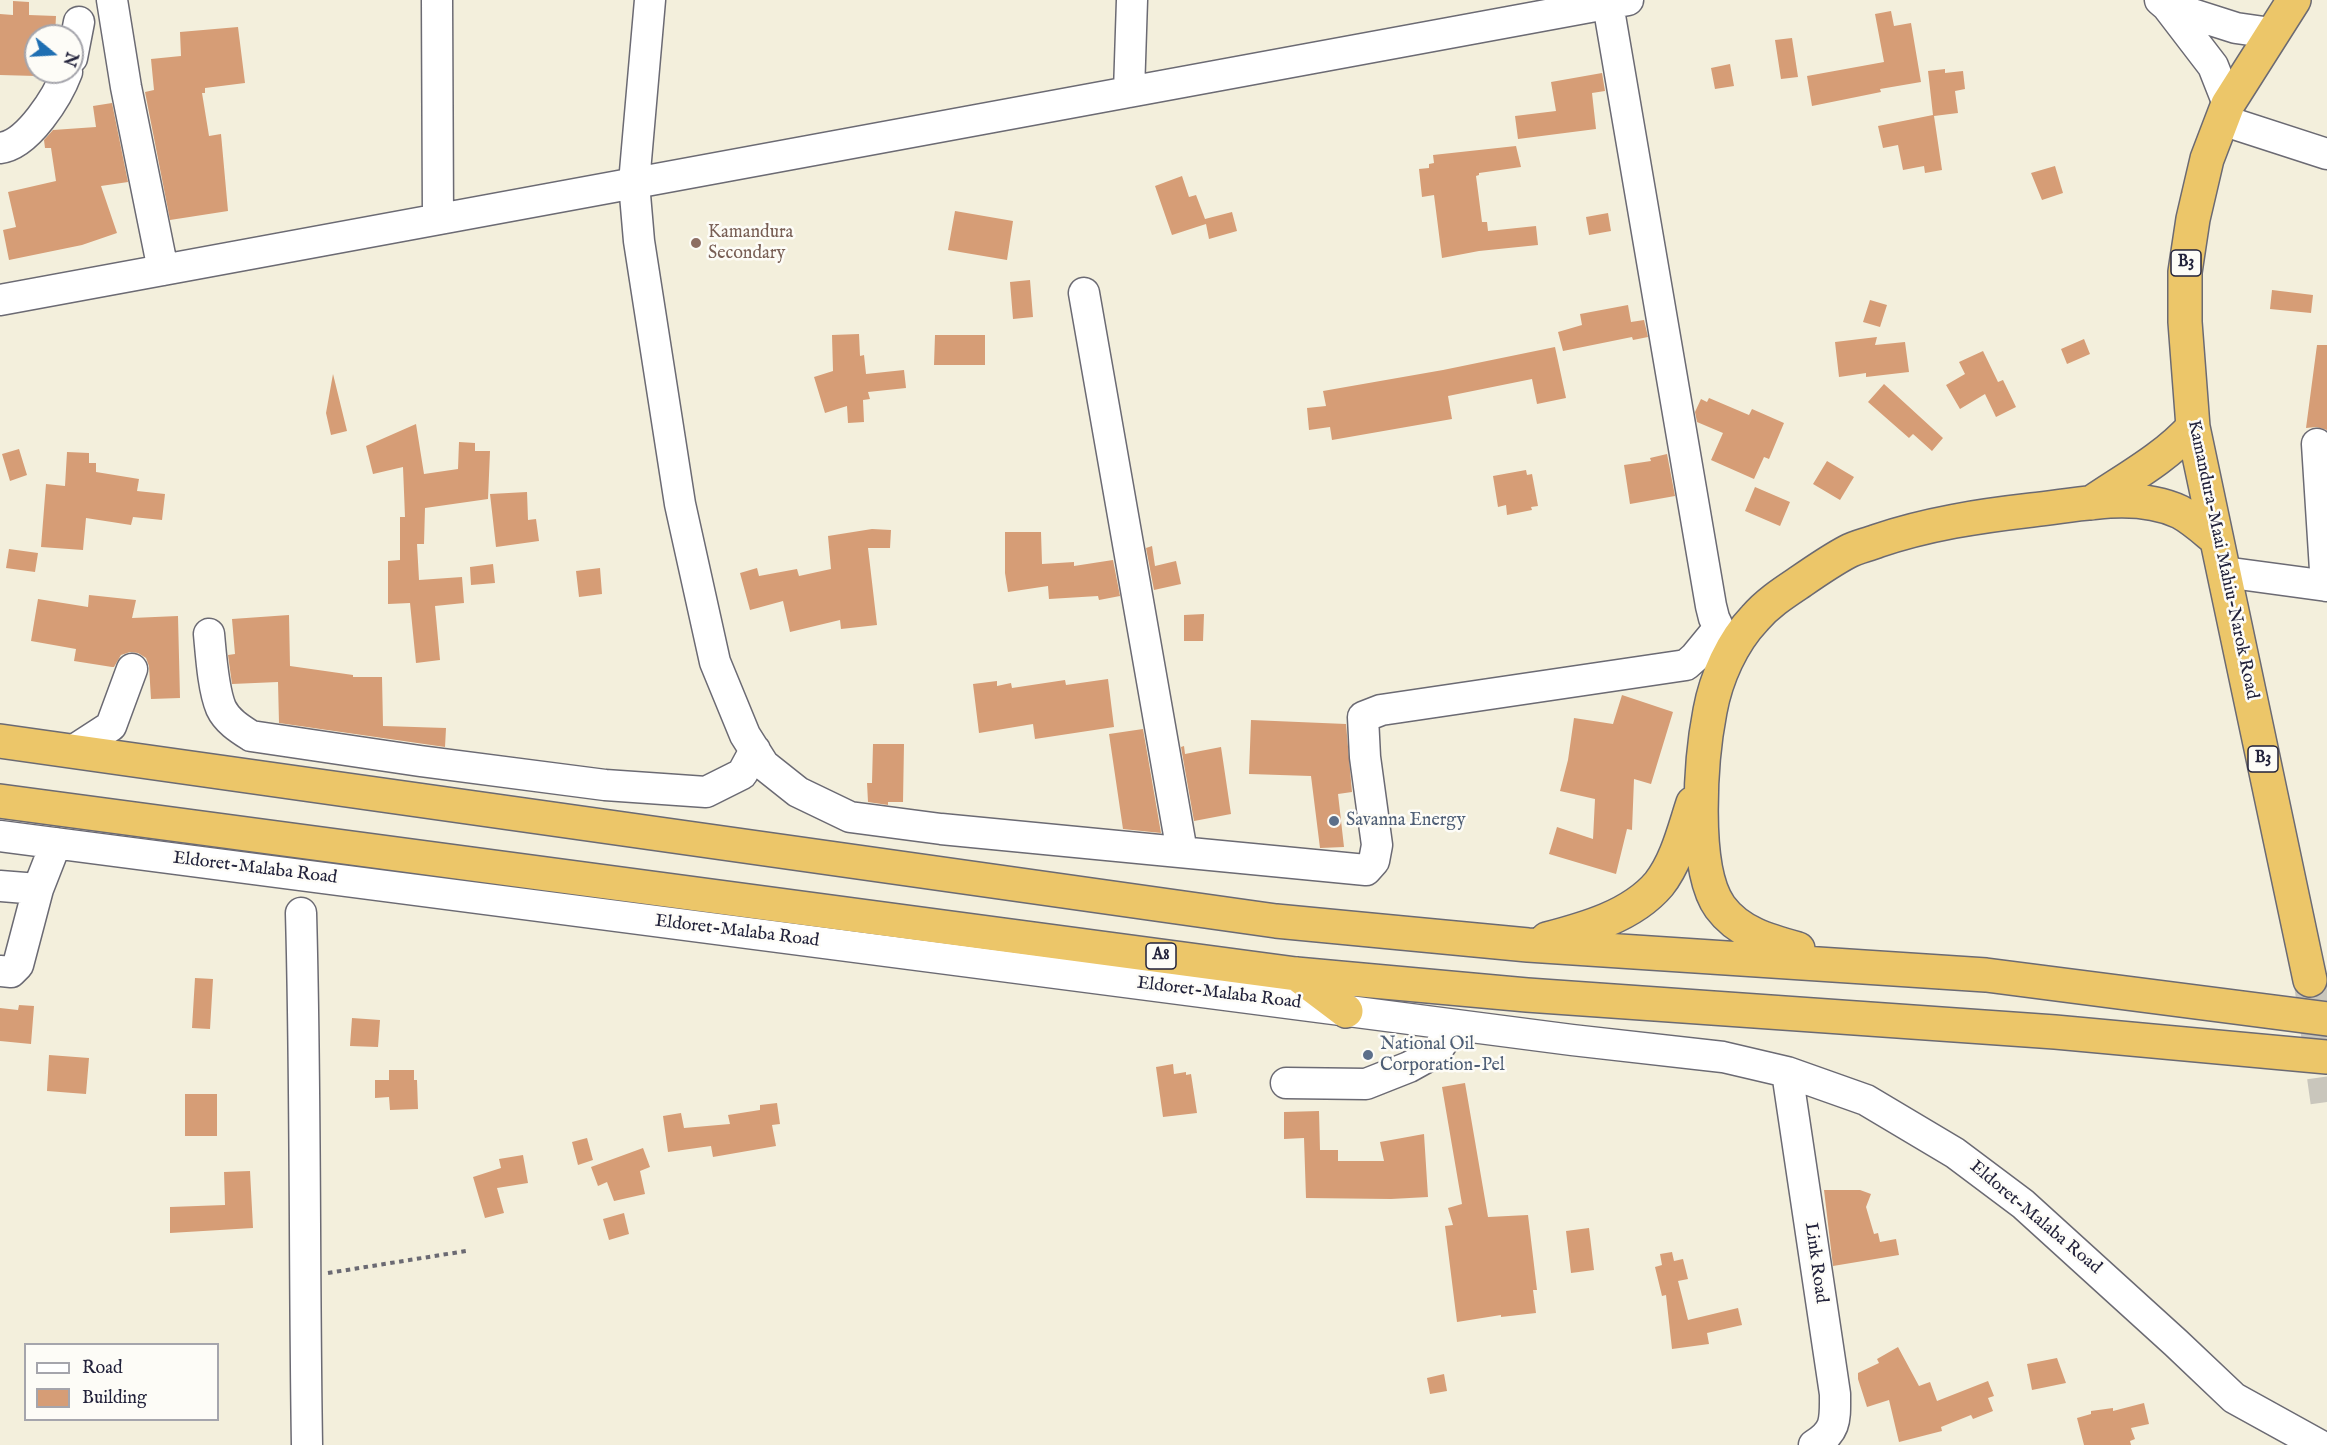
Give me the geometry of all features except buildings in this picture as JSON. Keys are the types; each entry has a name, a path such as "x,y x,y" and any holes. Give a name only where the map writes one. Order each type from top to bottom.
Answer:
{"highway":[{"name":"Kamandura-Maai Mahiu-Narok Road","path":"2294,0 2271,33 2225,112 2207,159 2193,219 2185,272 2193,428 2310,980"},
{"path":"2090,504 2179,443 2193,428"},
{"path":"1875,969 1774,943 1749,932 1731,920 1714,898 1706,875 1703,846 1703,773 1710,710 1724,640 1774,600 1849,551 1942,523 2090,504 2141,500 2182,513 2217,539"},
{"path":"0,741 1276,921 1528,945 1758,958 1875,969 1986,975 2327,1019"},
{"path":"1528,945 1574,932 1621,913 1638,903 1659,884 1681,842 1703,773"},
{"name":"Eldoret-Malaba Road","path":"0,801 1296,974 1527,995 2055,1032 2327,1057"},
{"path":"1296,974 1346,1011"}],"street":[{"path":"112,0 126,87 163,270"},
{"path":"437,0 438,219"},
{"path":"0,300 438,219 634,183 1129,92 1618,2 1711,606 1724,640 1686,664 1662,670 1381,710 1363,717 1365,757 1377,845 1374,861 1366,870 941,829 850,817 798,792 764,765 745,735 715,662 686,535 641,252 634,183 650,0"},
{"path":"1129,92 1132,0"},
{"path":"2178,5 2236,28 2271,33"},
{"path":"2178,5 2213,66 2225,112 2327,154"},
{"path":"0,148 8,147 28,131 44,113 63,84"},
{"path":"1084,292 1182,852"},
{"path":"2224,572 2326,586 2317,444"},
{"path":"209,634 212,665 221,708 233,724 251,736 605,785 706,792 742,774 755,750"},
{"path":"74,750 111,726 132,669"},
{"name":"Eldoret-Malaba Road","path":"0,836 1454,1025 1723,1057 1787,1072 1866,1100 1955,1153 2023,1204 2176,1342 2234,1398 2319,1445"},
{"path":"0,971 11,972 18,965 38,889 56,843"},
{"path":"0,886 38,889"},
{"path":"301,913 305,1047 304,1277 307,1445"},
{"path":"1286,1083 1366,1084 1409,1067 1436,1052 1454,1025"},
{"name":"Link Road","path":"1787,1072 1835,1394 1835,1419 1827,1437 1814,1445"}],"path":[{"path":"304,1277 466,1251"}],"tunnel":[{"path":"2310,980 2327,1102"}],"place":[{"name":"Kamandura Secondary","path":"696,243"},
{"name":"Savanna Energy","path":"1334,821"},
{"name":"National Oil Corporation-Pel","path":"1368,1055"}]}
